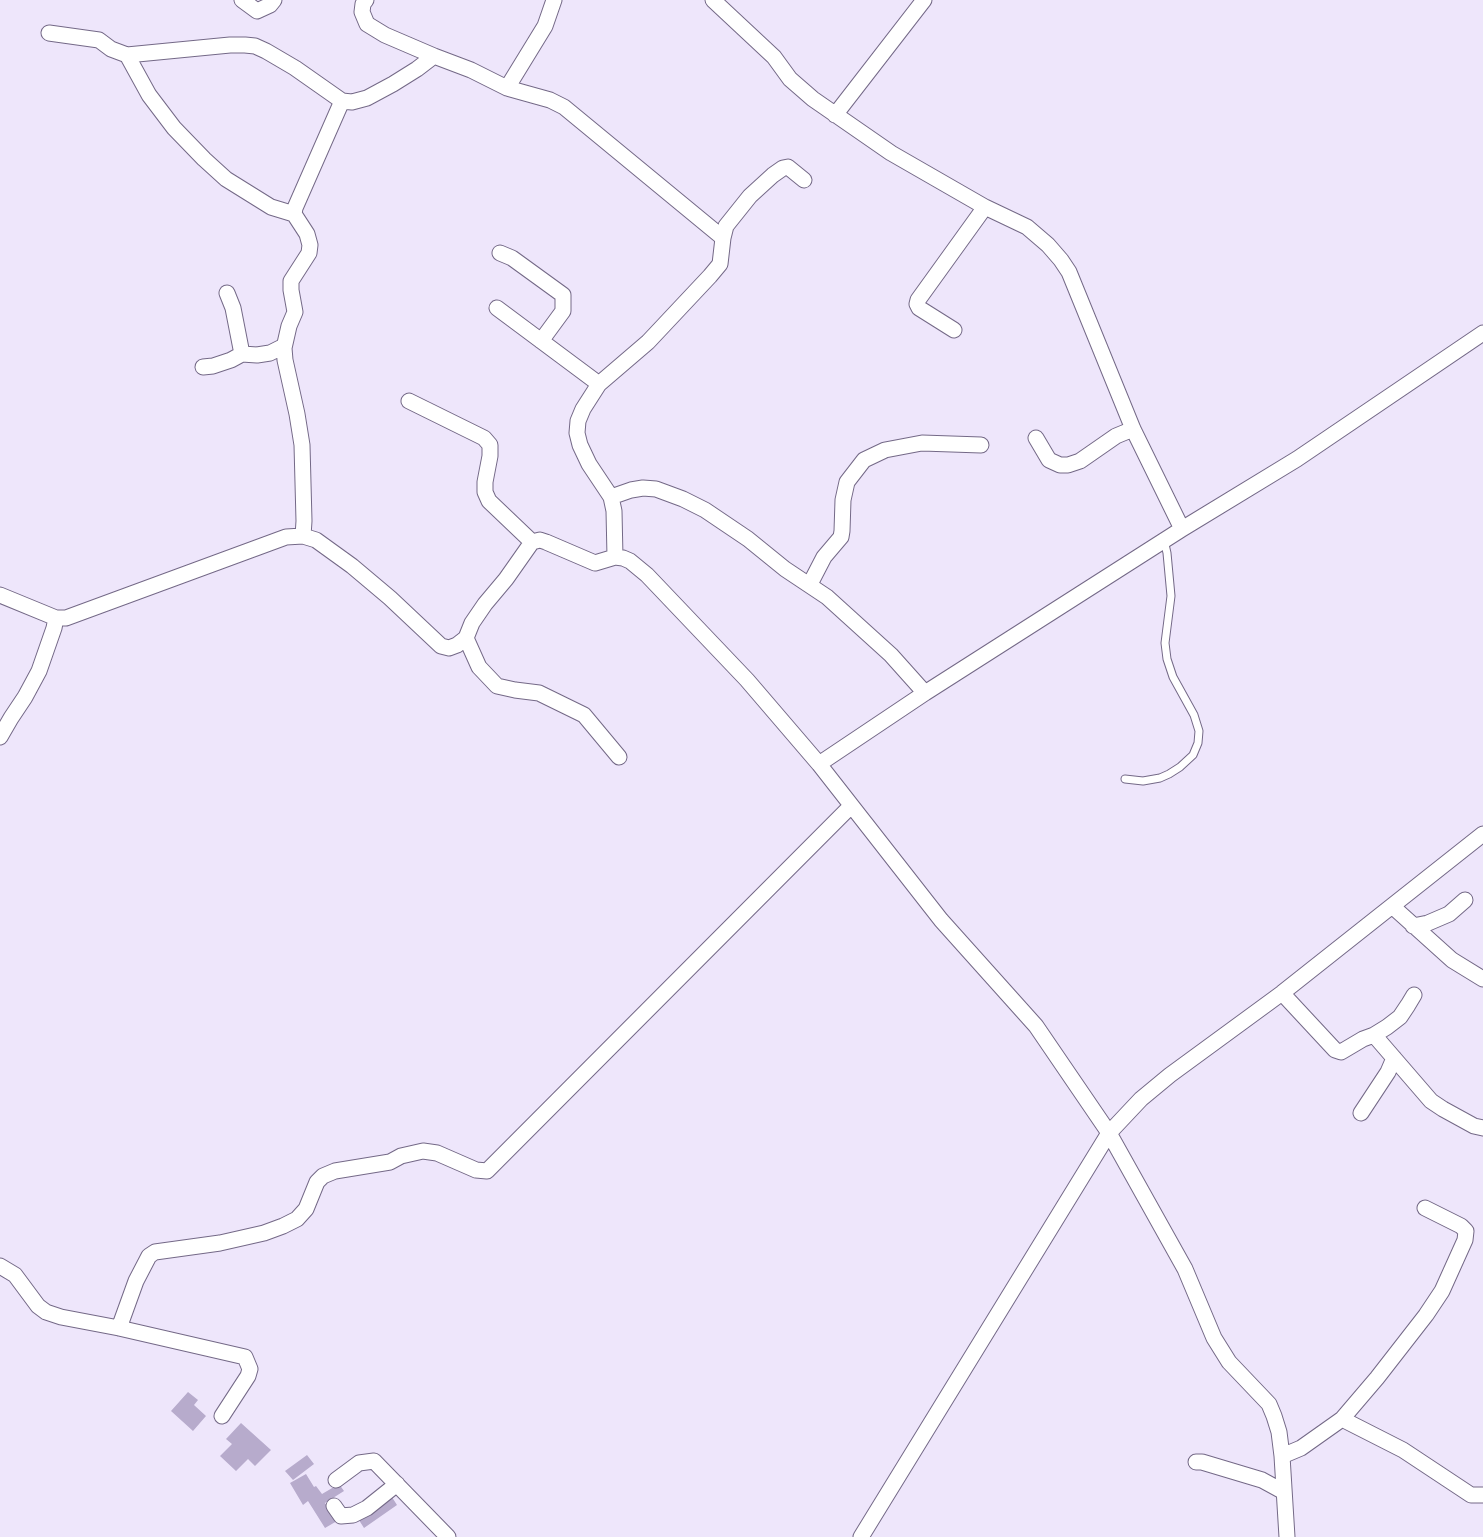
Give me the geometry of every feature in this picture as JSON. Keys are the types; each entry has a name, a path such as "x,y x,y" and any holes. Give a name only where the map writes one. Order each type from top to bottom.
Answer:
{"street":[{"path":"242,0 257,11 270,5 274,0"},
{"path":"366,0 363,4 362,12 364,19 367,24 385,35 471,70 507,88 550,100 564,107 723,238"},
{"path":"507,88 545,26 554,0"},
{"path":"713,0 774,57 790,79 835,115 890,153 985,207 1028,227 1048,245 1069,272 1133,429 1182,529"},
{"path":"835,115 924,0"},
{"path":"49,33 99,40 111,49 127,55 230,45 255,46 295,68 342,101 352,102 367,98 417,69 434,56"},
{"path":"127,55 149,95 174,128 204,159 226,179 271,207 294,214 307,234 310,245 309,253 291,281 295,312 288,326 284,346 284,360 297,414 302,445 303,536"},
{"path":"294,214 295,208 342,101"},
{"path":"615,557 614,511 611,497 584,454 577,433 578,420 583,409 599,384 648,342 720,264 726,226 750,196 779,170 788,167 804,180"},
{"path":"954,330 919,308 917,304 918,300 985,207"},
{"path":"500,253 512,258 563,296 563,311 541,340"},
{"path":"227,293 233,308 242,354"},
{"path":"497,308 599,384"},
{"path":"819,764 925,693 1164,540 1297,459 1483,333"},
{"path":"203,367 213,366 225,362 242,354 257,355 270,352 284,346"},
{"path":"409,401 484,438 490,445 490,456 485,482 485,492 488,501 532,542"},
{"path":"1036,438 1049,460 1060,465 1068,465 1080,461 1116,436 1133,429"},
{"path":"810,584 824,557 841,537 843,500 847,482 864,460 885,450 922,443 981,445"},
{"path":"611,497 631,490 643,488 656,489 683,499 705,510 748,539 785,569 828,597 891,655 925,693"},
{"path":"0,595 56,618 66,618 286,537 303,536 316,540 352,566 390,598 441,646 449,648 457,645 466,638 472,623 485,604 506,579 532,542 540,540 595,563 615,557 630,561 647,575 747,680 819,764 941,920 1036,1026 1109,1133 1185,1269 1214,1338 1229,1362 1269,1404 1279,1432 1287,1537"},
{"path":"0,736 5,717 25,698 39,670 54,628 56,618"},
{"path":"466,638 479,667 497,686 539,693 584,715 619,757"},
{"path":"119,1328 136,1281 149,1256 155,1252 220,1243 264,1233 283,1226 297,1219 306,1209 317,1182 323,1176 335,1171 390,1162 401,1156 423,1151 437,1153 476,1170 487,1171 851,806"},
{"path":"861,1537 1109,1133 1141,1099 1170,1075 1282,993 1483,834"},
{"path":"1413,926 1428,923 1448,914 1465,900"},
{"path":"1392,906 1452,960 1483,979"},
{"path":"1282,993 1335,1050 1341,1052 1362,1039 1387,1028 1400,1017 1414,995"},
{"path":"1374,1035 1431,1101 1474,1126 1483,1128"},
{"path":"1361,1113 1388,1072 1394,1058"},
{"path":"1282,1456 1301,1448 1342,1419 1377,1378 1442,1292 1465,1240 1466,1231 1462,1226 1425,1208"},
{"path":"0,1266 15,1276 38,1306 46,1312 60,1317 119,1328 245,1357 250,1369 248,1376 222,1416"},
{"path":"1342,1419 1402,1450 1471,1495 1483,1495"},
{"path":"336,1480 359,1463 374,1460 448,1537"},
{"path":"1196,1462 1202,1462 1262,1480 1284,1492"},
{"path":"334,1506 341,1516 353,1515 367,1508 397,1484"}],"lane":[{"path":"1125,779 1143,781 1160,778 1169,774 1180,767 1192,755 1198,744 1199,731 1194,716 1173,677 1167,659 1165,643 1171,596 1169,568 1164,540"}],"building":[{"path":"188,1392 198,1400 194,1405 206,1416 193,1431 171,1411"},
{"path":"241,1423 271,1450 255,1466 248,1459 236,1471 220,1456 232,1444 226,1439"},
{"path":"307,1455 314,1464 293,1480 285,1471"},
{"path":"306,1474 314,1487 316,1486 322,1494 339,1484 344,1491 325,1503 337,1521 325,1528 308,1501 303,1505 290,1483"},
{"path":"390,1494 397,1505 364,1528 357,1517"}]}
